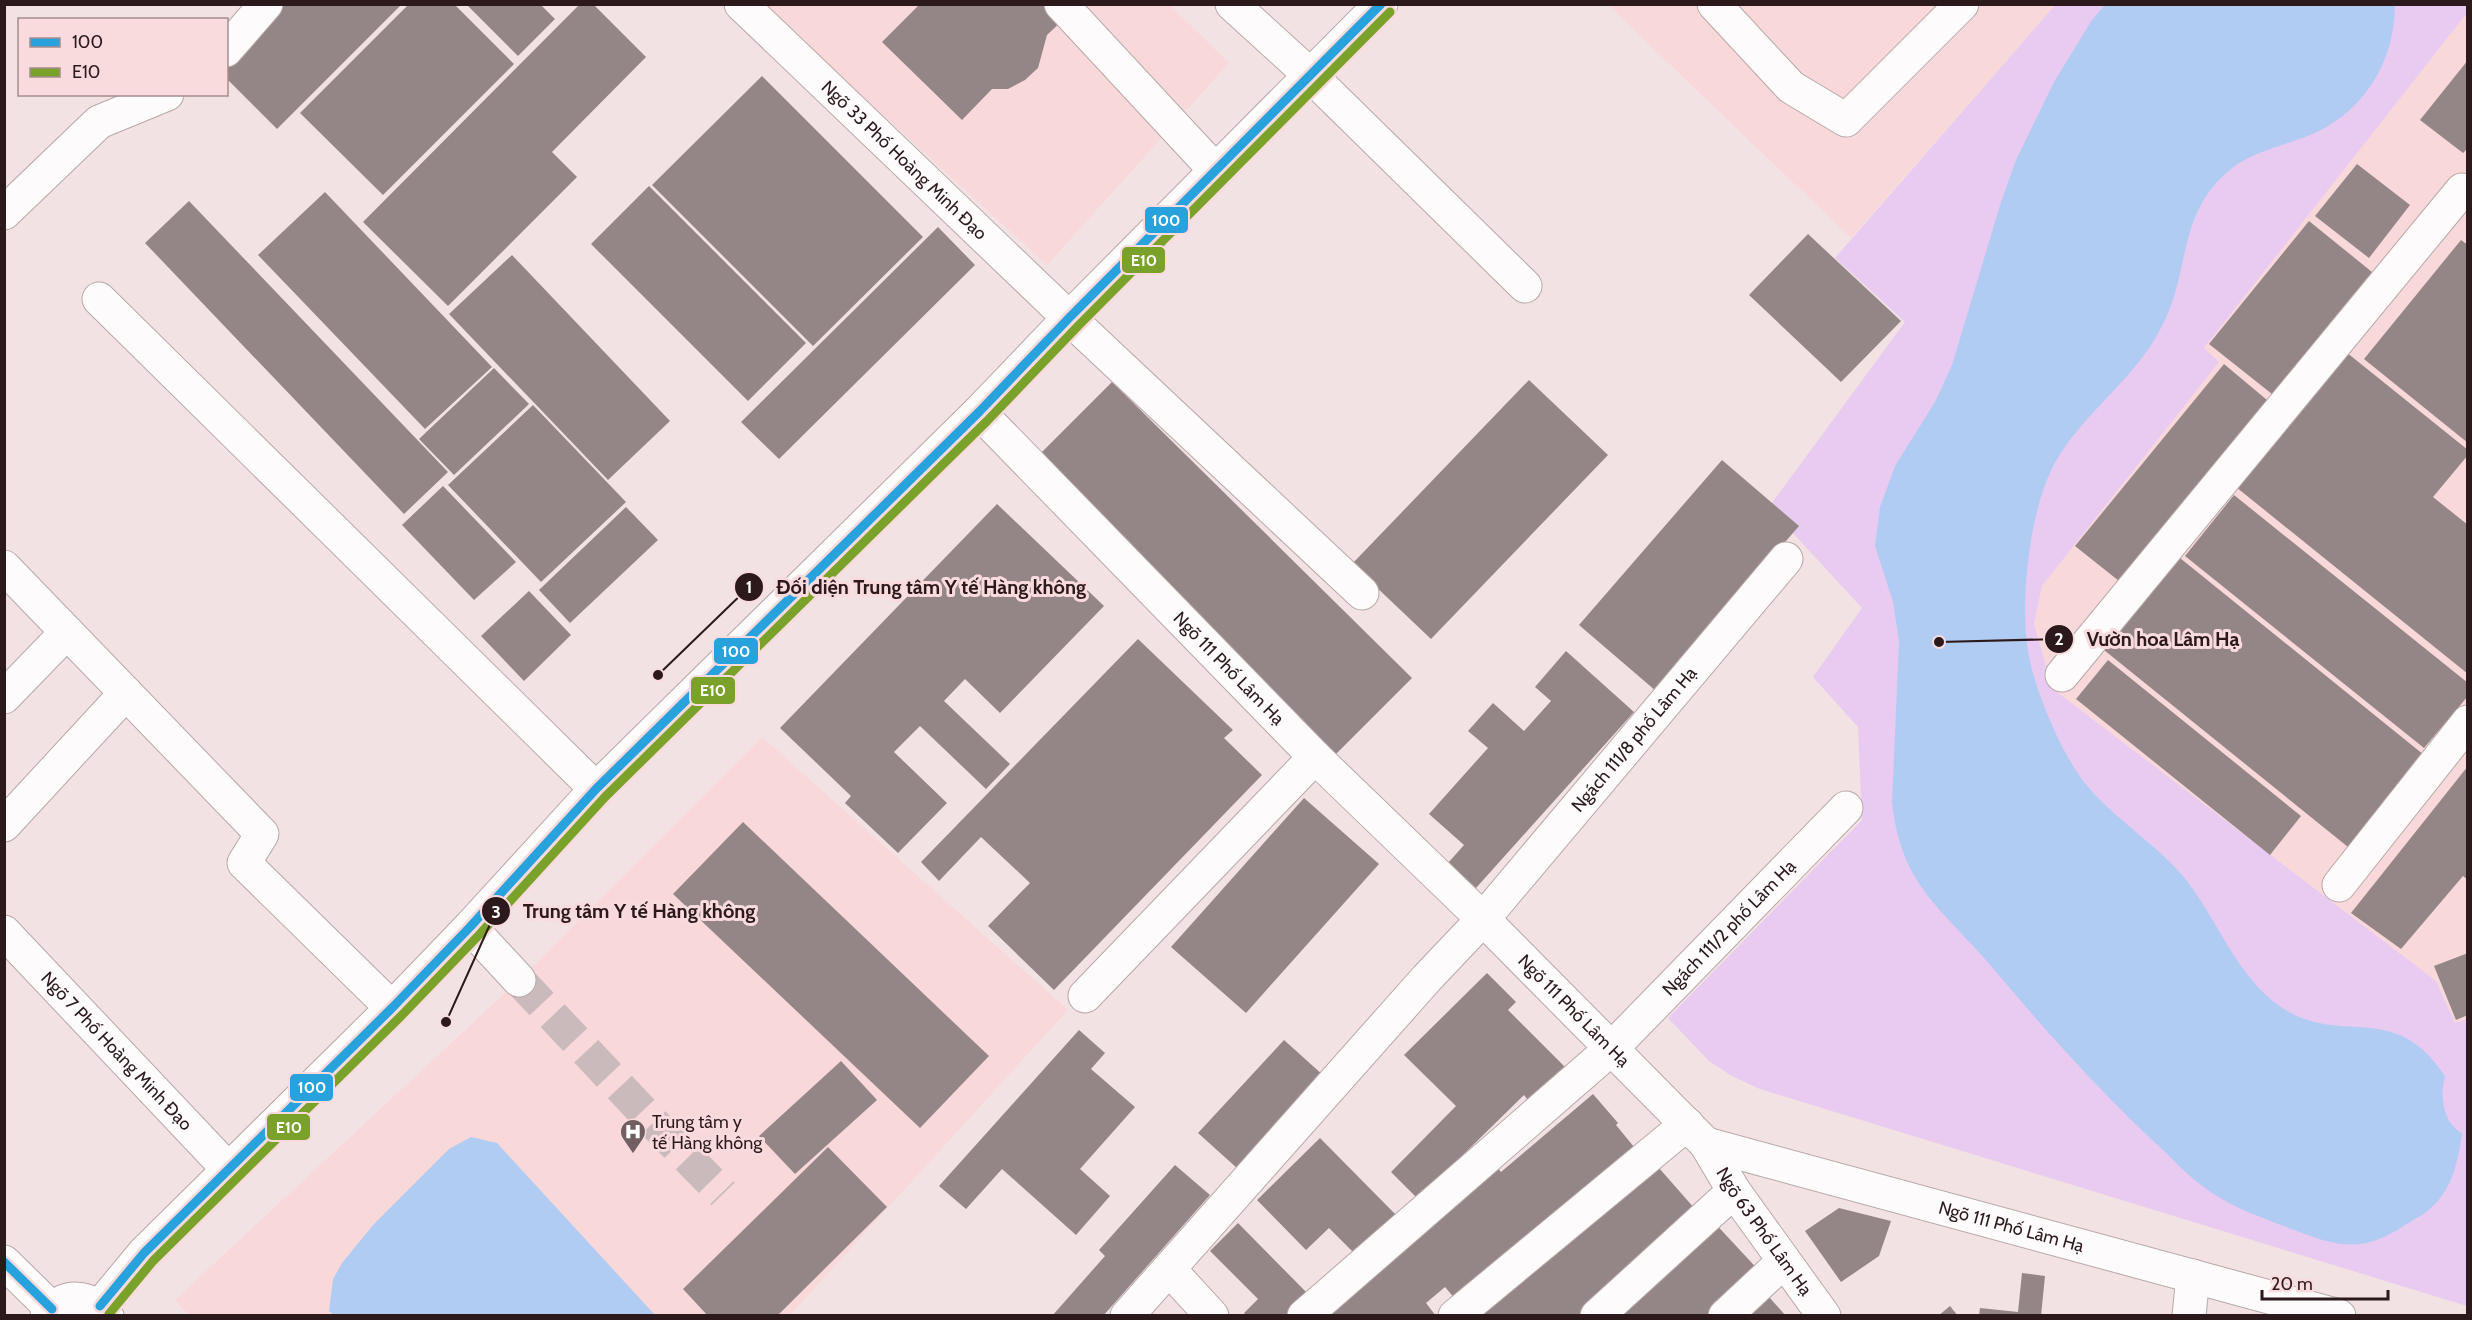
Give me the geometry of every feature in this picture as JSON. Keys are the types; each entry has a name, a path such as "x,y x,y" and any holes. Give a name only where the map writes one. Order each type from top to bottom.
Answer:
{"street":[{"path":"228,48 266,4"},
{"name":"Ngõ 33 Phố Hoàng Minh Đạo","path":"741,4 1069,318 1362,593"},
{"path":"1061,4 1216,171"},
{"path":"1233,4 1310,75 1525,286"},
{"path":"4,1262 50,1312 67,1300 79,1298 103,1311 144,1253 392,1008 470,927 596,789 979,412 1069,318 1381,4"},
{"path":"1714,4 1791,87 1846,120 1962,4"},
{"path":"4,213 99,122 162,96"},
{"path":"2062,675 2462,190 2468,195"},
{"path":"99,299 596,789"},
{"name":"Ngõ 111 Phố Lâm Hạ","path":"979,412 1315,757 1483,919 1697,1134 2339,1316"},
{"name":"Ngách 111/8 phố Lâm Hạ","path":"1127,1316 1427,978 1483,919 1786,559"},
{"path":"10,583 67,632 262,834 244,863 392,1008"},
{"path":"4,697 67,632"},
{"path":"4,825 126,693"},
{"path":"2340,885 2468,722"},
{"path":"1085,996 1315,757"},
{"name":"Ngách 111/2 phố Lâm Hạ","path":"1304,1316 1612,1048 1846,808"},
{"path":"470,927 519,980"},
{"name":"Ngõ 7 Phố Hoàng Minh Đạo","path":"4,932 229,1170"},
{"path":"1455,1316 1697,1134"},
{"name":"Ngõ 63 Phố Lâm Hạ","path":"1697,1134 1734,1191 1824,1316"},
{"path":"1597,1316 1734,1191"},
{"path":"1725,1316 1784,1261"},
{"path":"1170,1270 1212,1316"},
{"path":"2190,1316 2193,1276"}],"shaded area":[{"path":"763,5 1170,5 1229,63 1047,265"},
{"path":"1608,5 2055,5 1851,238"},
{"path":"2055,5 2467,5 2467,13 2204,348 2219,362 2042,586 2034,624 2053,689 2436,981 2455,1023 2467,1019 2467,1306 1760,1089 1732,1076 1709,1061 1668,1018 1862,820 1858,727 1813,677 1862,608 1769,507 1905,322 1835,258"},
{"path":"2467,13 2467,1019 2455,1024 2436,981 2053,689 2034,624 2042,586 2219,362 2203,349"},
{"name":"Trung tâm y tế Hàng không","path":"762,737 1068,1010 790,1315 190,1316 175,1300 519,980"}],"water":[{"path":"2105,5 2395,5 2394,25 2384,62 2364,95 2335,122 2317,132 2252,156 2232,168 2214,186 2201,204 2187,244 2171,307 2161,328 2135,367 2073,436 2049,475 2031,538 2025,609 2028,651 2036,683 2058,737 2075,769 2096,796 2163,855 2187,881 2253,981 2281,1007 2303,1019 2324,1024 2386,1031 2406,1038 2426,1052 2445,1076 2444,1108 2450,1122 2462,1133 2451,1180 2441,1197 2421,1216 2389,1235 2360,1244 2318,1239 2257,1216 2221,1198 2187,1173 2080,1067 1930,899 1910,868 1896,828 1892,803 1899,641 1893,602 1875,546 1880,507 1895,466 1935,402 1952,365 2001,202 2016,160 2054,82 2092,20"},
{"path":"471,1137 497,1143 655,1315 334,1315 329,1311 333,1279 342,1263 374,1224 449,1149"}],"building":[{"path":"275,4 402,4 277,129 228,80 228,51"},
{"path":"409,4 454,4 514,64 383,195 300,113"},
{"path":"466,4 540,4 555,19 518,56"},
{"path":"580,4 593,4 646,57 552,152 577,177 448,306 363,222"},
{"path":"920,4 1054,4 1067,16 1047,35 1038,68 1025,80 1008,89 992,89 962,120 882,42"},
{"path":"2468,60 2468,148 2463,153 2420,120"},
{"path":"762,76 923,237 813,346 652,185"},
{"path":"2357,164 2410,205 2369,258 2315,216"},
{"path":"649,186 806,343 748,401 591,244"},
{"path":"325,192 492,367 425,429 258,255"},
{"path":"189,201 448,472 404,514 145,243"},
{"path":"2309,221 2372,272 2272,394 2209,344"},
{"path":"938,227 975,265 779,459 741,422"},
{"path":"1808,234 1901,321 1841,382 1749,295"},
{"path":"2461,240 2468,245 2468,443 2364,359"},
{"path":"512,255 670,421 608,480 449,314"},
{"path":"2346,352 2468,450 2468,455 2433,497 2468,525 2468,674 2236,487"},
{"path":"2224,364 2267,400 2119,581 2075,546"},
{"path":"494,368 529,404 454,475 419,439"},
{"path":"1529,380 1608,455 1431,639 1352,564"},
{"path":"1112,382 1412,678 1333,757 1034,460"},
{"path":"533,405 626,502 541,582 448,485"},
{"path":"1722,460 1799,526 1656,691 1579,625"},
{"path":"443,486 516,562 474,600 402,525"},
{"path":"2234,495 2468,683 2468,696 2424,748 2185,556"},
{"path":"997,504 1104,606 1000,713 965,679 944,701 1010,764 986,789 920,726 894,752 947,803 898,853 845,803 851,796 780,728"},
{"path":"626,507 658,540 570,623 539,590"},
{"path":"2180,558 2424,755 2348,847 2104,650"},
{"path":"529,591 571,635 524,681 481,636"},
{"path":"1138,639 1233,730 1224,738 1262,775 1054,990 988,926 1030,883 981,837 939,881 921,862"},
{"path":"1566,651 1634,712 1476,888 1448,863 1464,845 1429,814 1488,748 1468,731 1493,703 1524,731 1551,701 1535,687"},
{"path":"2108,660 2301,816 2270,855 2076,699"},
{"path":"2468,766 2468,880 2463,876 2401,949 2351,913"},
{"path":"1304,798 1379,864 1246,1013 1171,947"},
{"path":"743,822 989,1056 920,1128 673,894"},
{"path":"2468,953 2468,1015 2456,1020 2434,966"},
{"path":"1487,973 1516,1002 1508,1010 1567,1069 1531,1104 1524,1095 1418,1199 1391,1172 1456,1106 1404,1055"},
{"path":"1079,1030 1105,1053 1091,1069 1135,1107 1080,1169 1110,1196 1076,1235 1002,1169 966,1209 939,1186"},
{"path":"1284,1040 1324,1076 1238,1169 1198,1133"},
{"path":"841,1061 877,1100 795,1174 759,1136"},
{"path":"1593,1094 1618,1123 1616,1125 1639,1153 1456,1300 1445,1287 1426,1303 1436,1316 1320,1316 1495,1165 1501,1172"},
{"path":"1320,1138 1399,1218 1358,1257 1329,1228 1306,1250 1257,1200"},
{"path":"828,1147 887,1207 777,1316 708,1316 683,1289"},
{"path":"1652,1160 1702,1217 1588,1316 1471,1316"},
{"path":"1175,1165 1210,1195 1103,1316 1052,1316 1105,1256 1099,1250"},
{"path":"1839,1208 1891,1221 1879,1256 1841,1282 1805,1231"},
{"path":"1711,1219 1764,1276 1720,1316 1605,1316"},
{"path":"1238,1223 1309,1295 1288,1316 1246,1316 1244,1313 1258,1299 1210,1251"},
{"path":"2022,1273 2045,1276 2041,1316 1979,1316 1980,1308 2018,1312"},
{"path":"1760,1287 1786,1316 1729,1316"},
{"path":"1950,1306 1958,1316 1938,1316"}],"tunnel":[{"path":"519,980 723,1194"}],"transit line":[{"name":"100","path":"100,1306 144,1253 392,1008 470,927 596,789 979,412 1069,318 1381,4"},
{"name":"E10","path":"109,1314 153,1261 401,1016 479,935 605,797 987,421 1078,326 1390,12"},
{"name":"100","path":"4,1262 52,1309"}],"place":[{"name":"Vườn hoa Lâm Hạ","path":"1939,642"},
{"name":"Đối diện Trung tâm Y tế Hàng không","path":"658,675"},
{"name":"Trung tâm Y tế Hàng không","path":"446,1022"},
{"name":"Trung tâm y tế Hàng không","path":"633,1155"}]}
